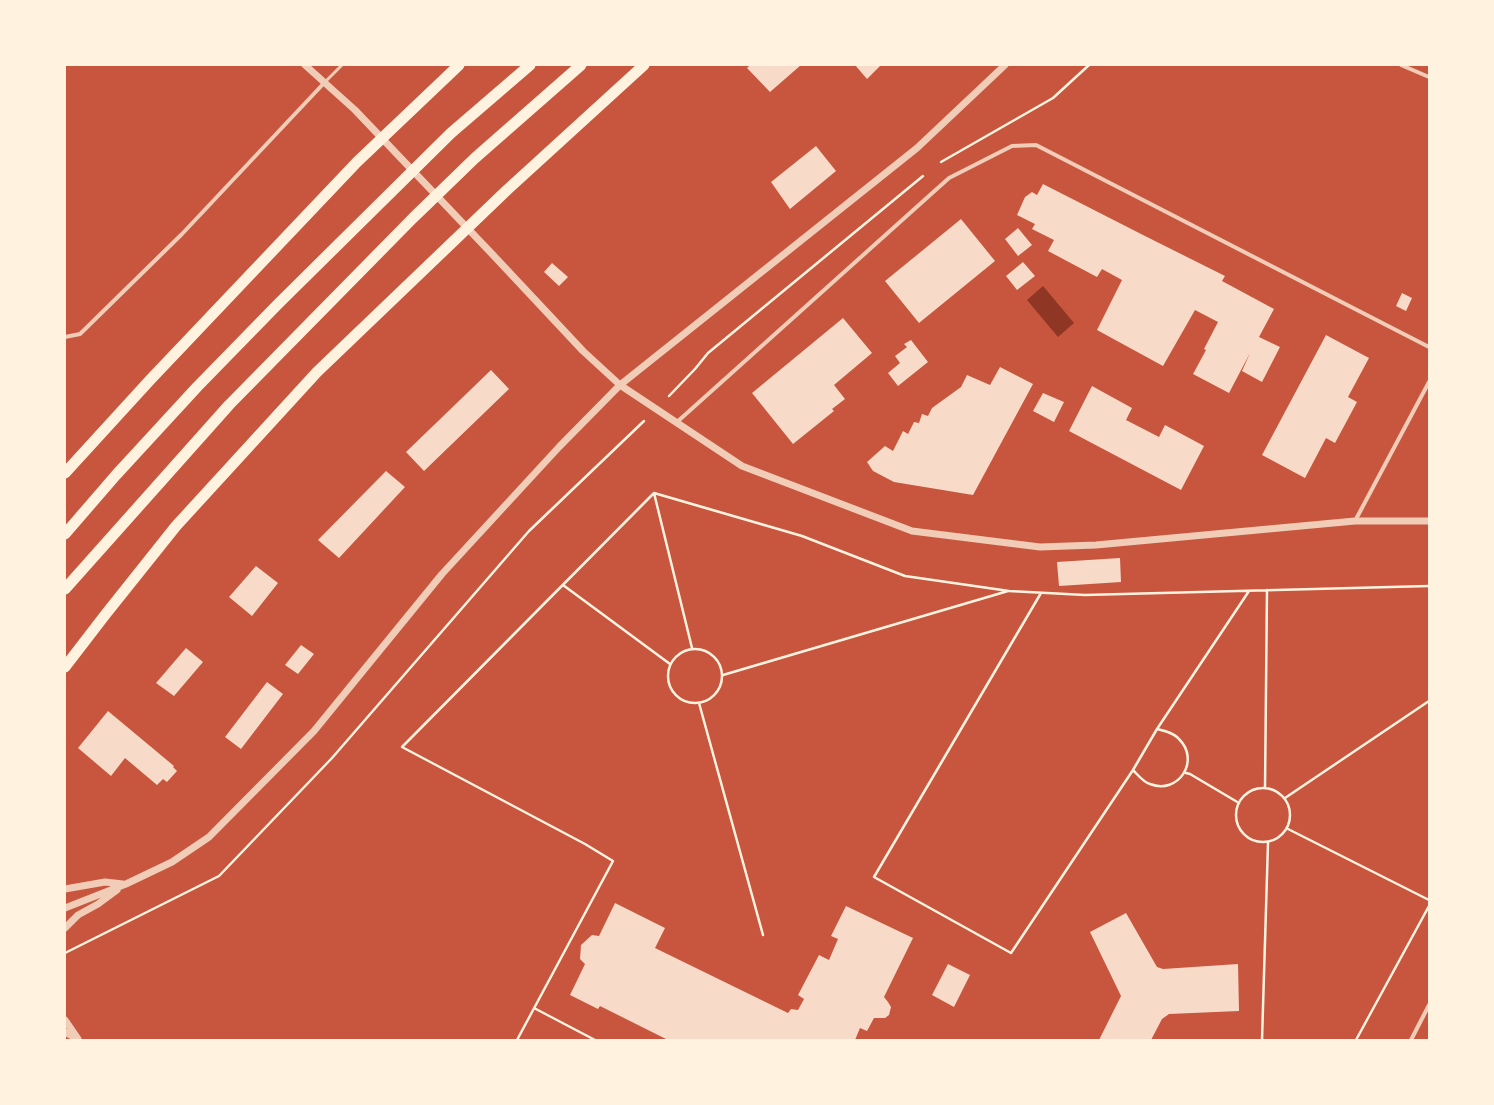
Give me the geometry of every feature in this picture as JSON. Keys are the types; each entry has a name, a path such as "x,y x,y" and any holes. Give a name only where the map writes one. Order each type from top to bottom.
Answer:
{"highway":[{"path":"67,468 357,162 459,65"},
{"path":"65,534 116,475 197,387 278,304 452,133 530,65"},
{"path":"65,589 229,406 413,218 476,158 581,65"},
{"path":"65,667 186,514 317,372 507,190 644,65"}],"street":[{"path":"305,65 360,115 583,351 620,385 742,466 912,532 1040,547 1096,545 1355,521 1429,521"},
{"path":"65,908 126,884 172,862 209,837 314,731 442,574 559,447 620,385 917,148 1005,65"},
{"path":"1401,65 1429,76"},
{"path":"65,337 80,334 92,323 182,234 325,82"},
{"path":"677,422 949,178 1012,146 1036,144 1429,347"},
{"path":"1355,521 1429,382"},
{"path":"65,889 105,882 126,884"},
{"path":"65,928 78,915 98,904 126,884"},
{"path":"1410,1040 1429,1005"},
{"path":"65,1020 78,1039"},
{"path":"65,1032 78,1039"}],"lane":[{"path":"325,82 342,65"}],"path":[{"path":"939,164 944,159 1053,98 1089,65"},
{"path":"65,953 219,876 332,758 529,531 656,409 695,369 708,353 927,174"},
{"path":"517,1040 613,861 585,844 402,747 654,493"},
{"path":"654,493 802,536 905,576 1009,591 1085,595 1429,586"},
{"path":"654,493 692,648"},
{"path":"563,585 670,664"},
{"path":"1265,788 1268,590"},
{"path":"723,675 1009,591"},
{"path":"1041,593 874,877 1011,953 1133,770 1157,729 1249,591"},
{"path":"692,648 701,649 713,655 721,666 723,675 718,690 707,701 699,703 690,703 682,700 675,695 670,688 668,681 670,664 679,653 692,648"},
{"path":"1285,798 1429,701"},
{"path":"699,703 763,935"},
{"path":"1133,770 1143,780 1150,784 1165,786 1175,783 1186,773 1188,762 1185,746 1179,738 1173,734 1157,729"},
{"path":"1186,773 1238,804"},
{"path":"1257,788 1265,788 1276,791 1285,798 1291,813 1288,828 1282,835 1276,840 1268,843 1259,843 1244,835 1239,828 1236,812 1238,804 1243,797 1257,788"},
{"path":"1288,828 1429,900"},
{"path":"1262,1040 1268,843"},
{"path":"1356,1040 1429,906"},
{"path":"534,1008 595,1040"}],"shaded area":[{"path":"1043,286 1074,323 1058,337 1027,300"}],"building":[{"path":"750,65 801,65 770,92 747,68"},
{"path":"855,65 881,65 867,79"},
{"path":"816,146 836,171 790,209 771,182"},
{"path":"1043,184 1225,276 1222,281 1274,309 1259,337 1280,347 1262,382 1242,371 1250,353 1229,393 1193,374 1206,350 1204,349 1218,322 1195,310 1163,366 1097,330 1122,280 1102,269 1097,277 1048,251 1054,240 1032,229 1035,224 1017,215 1025,197 1032,192 1037,195"},
{"path":"961,219 995,261 919,323 885,281"},
{"path":"1018,228 1032,245 1018,256 1005,239"},
{"path":"1023,262 1035,276 1017,290 1006,276"},
{"path":"552,263 568,277 559,286 544,272"},
{"path":"1402,293 1412,298 1406,311 1396,306"},
{"path":"843,318 872,353 834,385 845,399 832,409 834,411 793,444 752,393"},
{"path":"1326,335 1369,358 1348,397 1357,402 1335,443 1326,438 1305,478 1262,455"},
{"path":"911,340 928,362 898,386 888,373 900,363 895,356 907,347 904,344"},
{"path":"1000,367 1033,384 973,495 894,482 873,471 867,462 885,446 893,451 903,431 908,434 914,422 919,423 922,414 928,416 932,408 961,387 967,375 990,385"},
{"path":"491,370 509,389 424,471 406,452"},
{"path":"1092,386 1132,408 1126,420 1159,437 1165,425 1204,446 1181,490 1069,431"},
{"path":"1043,393 1064,402 1054,422 1033,411"},
{"path":"386,471 405,487 339,558 318,540"},
{"path":"1120,558 1121,582 1059,586 1057,562"},
{"path":"256,566 278,583 252,616 229,597"},
{"path":"301,645 314,654 298,674 285,665"},
{"path":"186,648 203,662 174,696 156,683"},
{"path":"267,682 283,694 241,749 225,737"},
{"path":"108,711 174,766 173,767 177,771 167,782 163,779 157,785 125,758 111,776 78,748"},
{"path":"615,903 665,928 655,948 788,1013 791,1009 798,1010 804,999 798,995 819,955 829,960 838,939 831,936 846,906 913,938 884,997 891,1007 889,1015 885,1018 874,1018 867,1031 860,1028 855,1040 668,1040 600,1006 598,1009 570,995 585,964 580,959 581,945 592,935 599,936"},
{"path":"1126,913 1157,967 1163,969 1238,964 1239,1011 1169,1014 1162,1019 1151,1040 1099,1040 1121,996 1090,932"},
{"path":"948,964 970,975 954,1007 932,995"}]}
